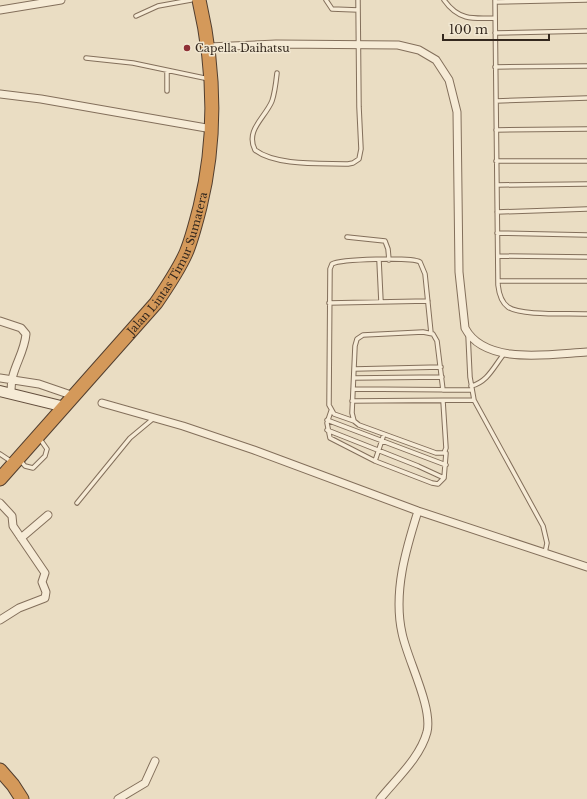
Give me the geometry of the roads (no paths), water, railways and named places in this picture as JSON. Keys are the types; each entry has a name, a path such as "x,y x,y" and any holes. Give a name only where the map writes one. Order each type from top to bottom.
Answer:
{"highway":[{"name":"Jalan Lintas Timur Sumatera","path":"0,479 156,303 187,252 201,202 212,130 212,79 208,47 199,0"},
{"path":"0,770 13,785 22,799"}],"street":[{"path":"0,10 61,0"},
{"path":"208,47 276,44 398,45 419,50 436,60 449,80 457,112 460,290 463,320 468,335 482,347 504,354 587,352"},
{"path":"0,94 49,100 212,130"},
{"path":"0,321 20,328 26,334 22,351 10,379 11,393"},
{"path":"0,378 39,384 74,396"},
{"path":"0,391 65,406"},
{"path":"102,403 254,450 418,511 545,555 587,567"},
{"path":"0,503 12,517 14,526 44,573 42,582 46,596 19,608 0,620"},
{"path":"380,799 410,763 427,733 428,724 418,682 402,634 399,614 403,567 418,511"},
{"path":"22,538 48,515"},
{"path":"118,799 145,783 155,761"}],"lane":[{"path":"136,16 158,6 191,0"},
{"path":"326,0 332,9 358,10"},
{"path":"277,73 272,101 253,130 252,141 255,150 270,158 286,161 353,163 359,159 361,149 358,0"},
{"path":"444,0 456,14 466,17 495,18"},
{"path":"586,0 495,1 495,67 499,292 504,303 516,311 587,314"},
{"path":"495,33 587,31"},
{"path":"86,58 133,63 212,79"},
{"path":"495,67 587,66"},
{"path":"167,71 167,91"},
{"path":"496,101 587,98"},
{"path":"496,130 587,129"},
{"path":"496,161 587,161"},
{"path":"497,185 587,184"},
{"path":"497,212 587,209"},
{"path":"497,233 587,235"},
{"path":"347,237 384,241 388,249 389,260"},
{"path":"498,256 587,257"},
{"path":"443,390 437,341 431,333 425,270 420,262 411,259 346,261 332,263 330,269 329,303 328,402 331,411 327,420 327,430 333,441 375,461 432,484 440,483 444,478 446,465 443,401"},
{"path":"380,260 381,302"},
{"path":"498,281 587,281"},
{"path":"329,303 428,301"},
{"path":"354,421 352,401 356,340 361,336 431,333"},
{"path":"468,335 474,400 543,526 547,543 545,555"},
{"path":"353,389 443,390 472,388 486,379 504,354"},
{"path":"355,369 441,367"},
{"path":"354,378 442,377"},
{"path":"352,401 474,400"},
{"path":"331,411 359,424 436,453 446,453"},
{"path":"77,504 130,438 154,418"},
{"path":"327,420 446,465"},
{"path":"327,430 444,478"},
{"path":"375,461 384,434"},
{"path":"0,454 16,460 24,466 31,468 34,467 47,452 47,448 38,437"}],"place":[{"name":"Capella Daihatsu","path":"187,48"}]}
